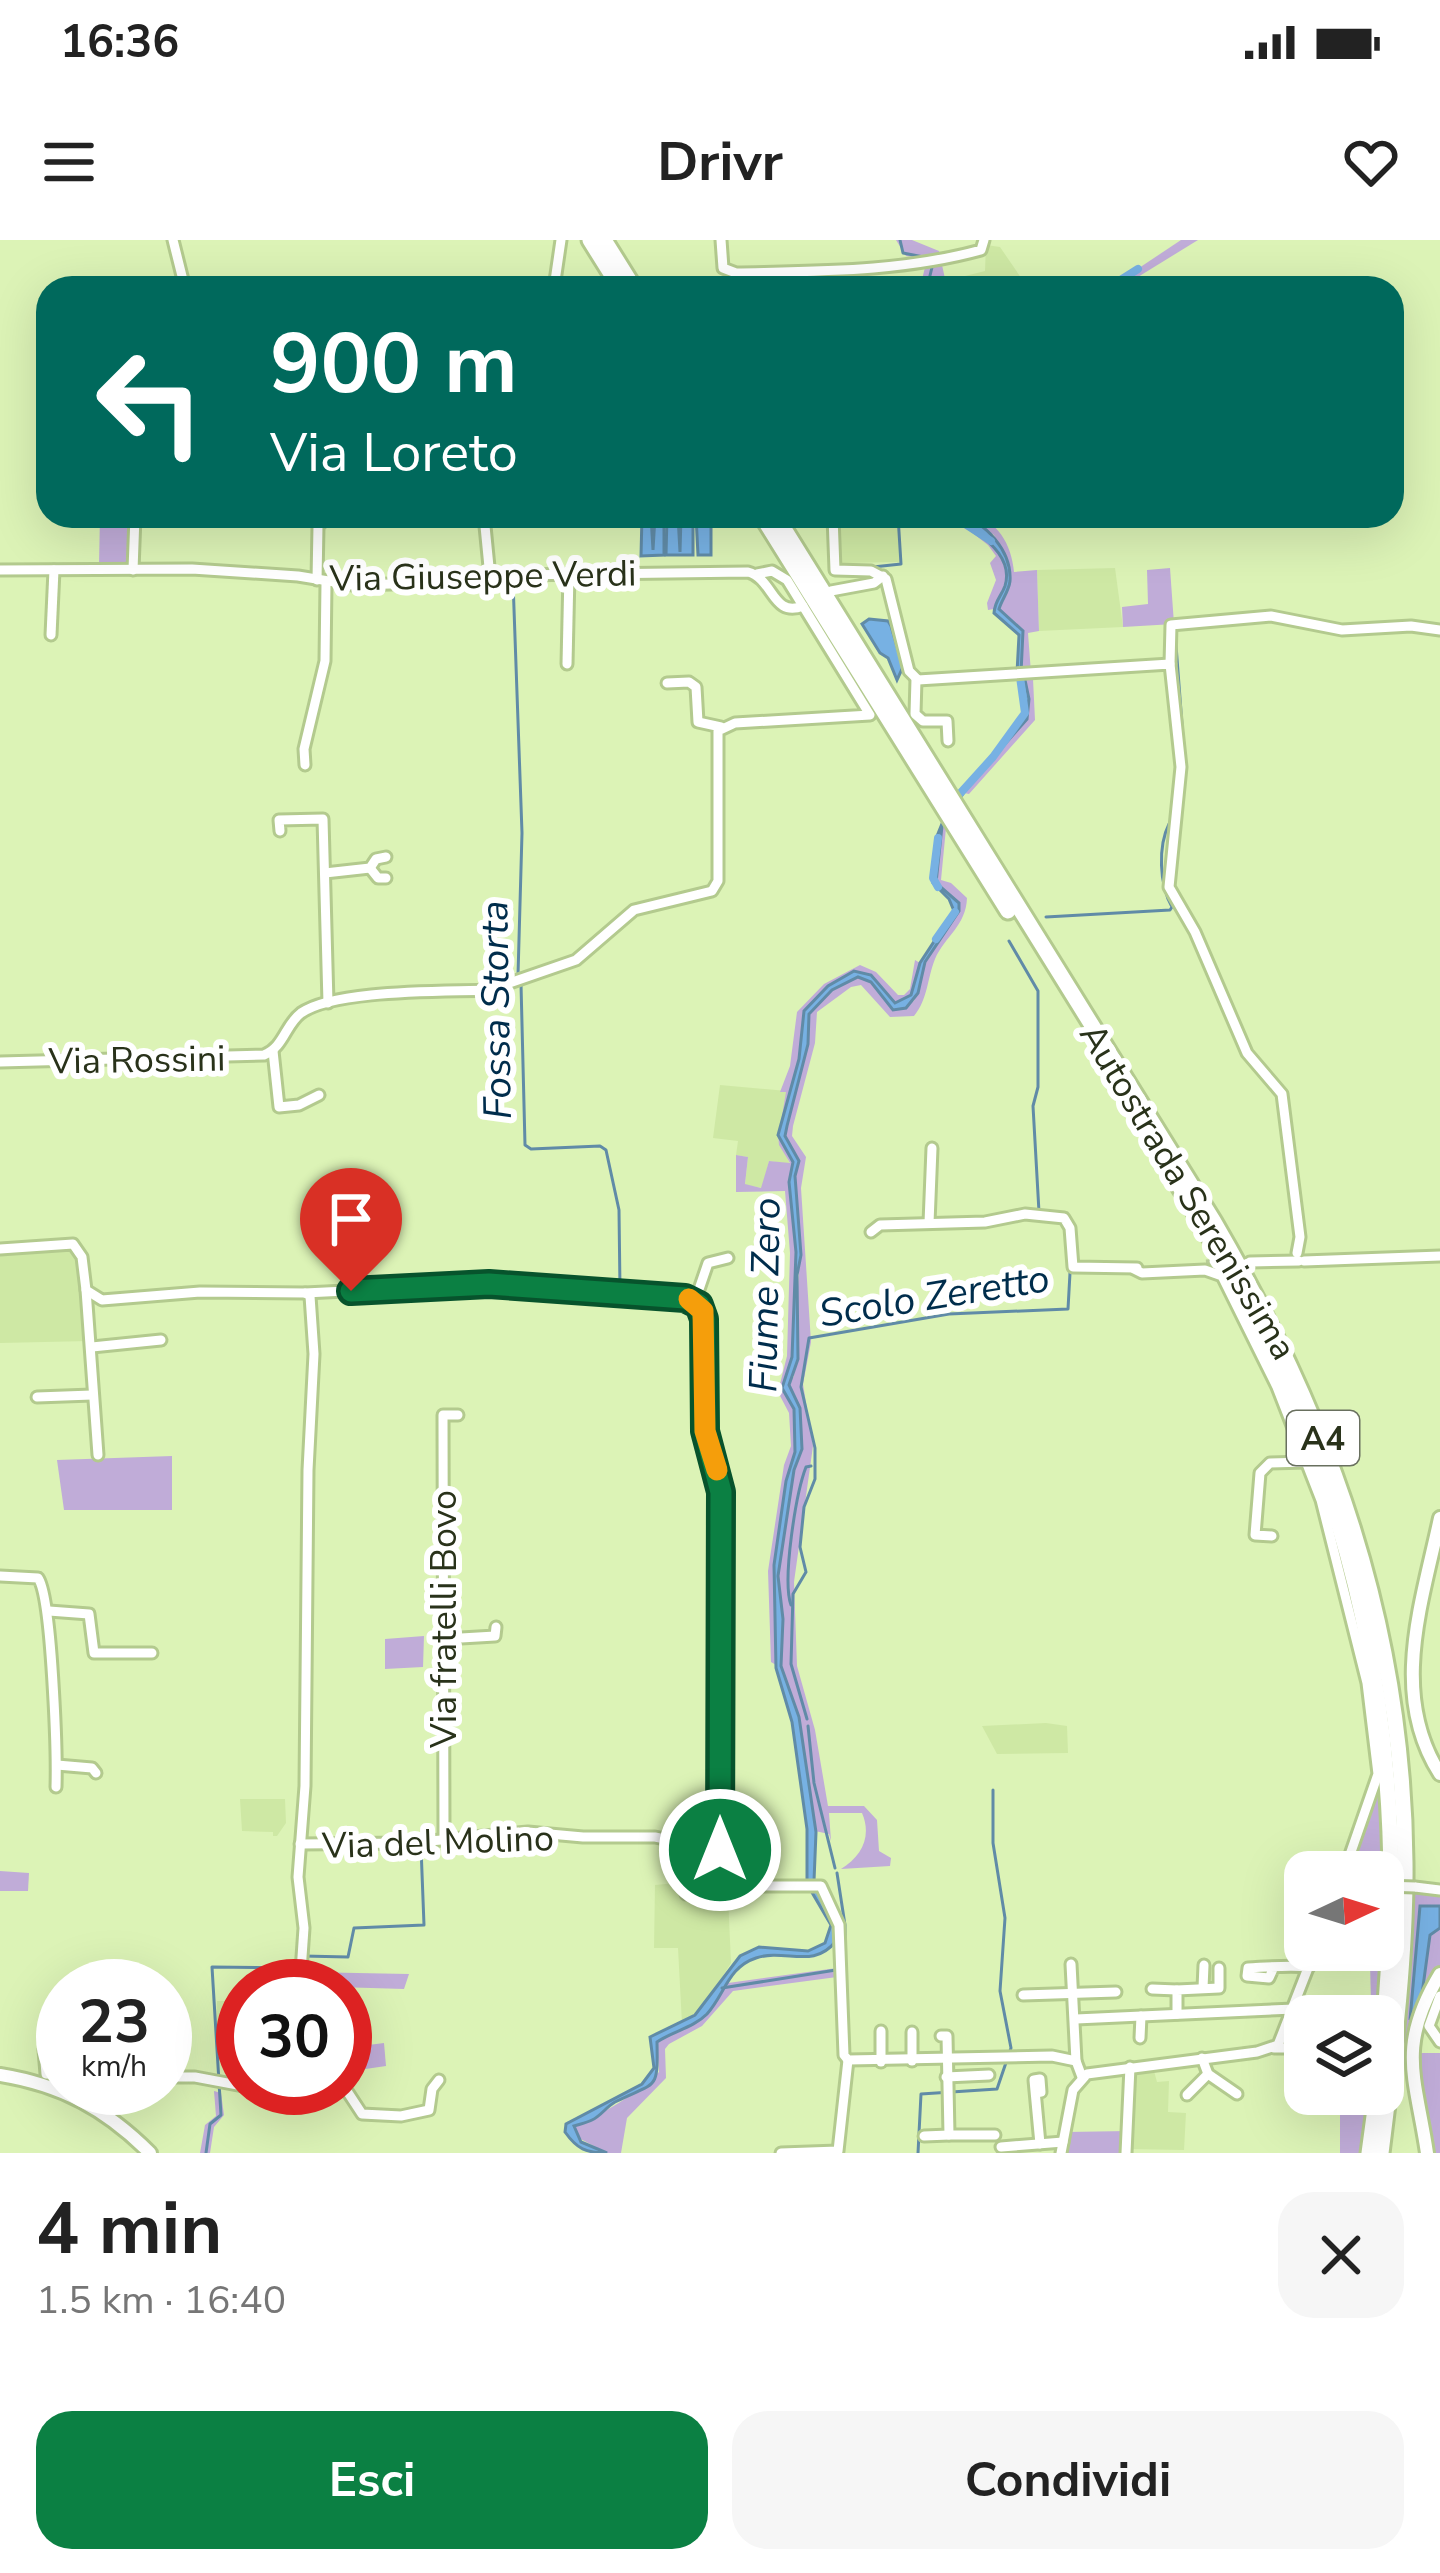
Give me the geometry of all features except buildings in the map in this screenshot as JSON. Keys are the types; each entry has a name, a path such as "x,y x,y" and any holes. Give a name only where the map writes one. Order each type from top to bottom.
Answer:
{"highway":[{"path":"590,240 612,276"},
{"path":"604,240 626,276"},
{"name":"Autostrada Serenissima","path":"770,528 1264,1307 1343,1493 1368,1579 1388,1676 1404,1827 1401,1977 1381,2153"},
{"name":"Autostrada Serenissima","path":"783,528 946,800"},
{"name":"Autostrada Serenissima","path":"956,816 1252,1310 1331,1497 1367,1630 1387,1766 1392,1900 1386,1995"},
{"path":"1370,2153 1375,2115"}],"main road":[{"path":"1440,1518 1411,1681 1419,1734 1440,1774"},
{"path":"1427,2153 1414,2096 1412,2052 1418,2021 1440,1974"},
{"path":"0,2075 36,2083"},
{"path":"113,2115 150,2153"}],"street":[{"path":"172,240 182,276"},
{"path":"556,276 561,240"},
{"path":"721,240 720,261 728,272 876,270 981,250 984,240"},
{"path":"836,271 836,276"},
{"path":"133,570 135,528"},
{"path":"305,765 304,749 325,661 318,528"},
{"path":"485,528 490,577"},
{"path":"834,528 836,570 883,576 909,671 916,679 934,682 1170,664"},
{"name":"Via Giuseppe Verdi","path":"0,570 192,569 321,582 429,584 569,574 757,574"},
{"path":"51,635 53,570"},
{"path":"667,683 689,682 696,688 698,722 722,728 736,723 870,715 795,591 780,573 757,574"},
{"path":"567,664 569,574"},
{"path":"757,574 782,607 803,607"},
{"path":"831,591 874,583 883,576"},
{"path":"1301,1256 1282,1094 1246,1053 1195,932 1170,891 1180,784 1171,625 1271,616 1342,630 1411,626 1440,630"},
{"path":"916,679 915,714 923,722 947,721 948,741"},
{"path":"280,831 279,820 323,819 328,1003 490,990 576,960 634,910 707,894 716,887 716,738 722,728"},
{"path":"326,873 370,868 376,859 386,857"},
{"path":"370,868 378,878 386,878"},
{"name":"Via Rossini","path":"319,1095 299,1105 279,1107 273,1051 298,1016 328,1003"},
{"name":"Via Rossini","path":"0,1062 198,1059 273,1051"},
{"path":"929,1223 932,1148"},
{"path":"872,1232 880,1225 992,1222 1025,1214 1064,1219 1070,1228 1073,1267 1206,1264"},
{"path":"0,1249 73,1244 82,1258 98,1455"},
{"path":"1250,1262 1301,1256 1440,1256"},
{"path":"728,1258 708,1263 695,1301 704,1319 704,1416 721,1492 718,1856 729,1874 746,1886"},
{"path":"1134,1269 1142,1273 1205,1270 1222,1276 1277,1387 1307,1462 1321,1500 1366,1683 1378,1774 1351,1851"},
{"path":"86,1290 102,1300 200,1292 305,1293 489,1284 695,1301"},
{"name":"Via del Molino","path":"305,1293 310,1296 314,1354 300,1844 528,1832 583,1838 635,1835 688,1843 718,1856"},
{"path":"92,1347 160,1340"},
{"path":"38,1397 92,1395"},
{"name":"Via fratelli Bovo","path":"444,1839 442,1415 458,1415"},
{"path":"1272,1536 1255,1535 1261,1472 1270,1463 1307,1462"},
{"path":"0,1576 38,1578 49,1611 56,1787"},
{"path":"49,1611 89,1614 94,1653 152,1653"},
{"path":"443,1639 495,1636 496,1627"},
{"path":"57,1765 92,1768 96,1773"},
{"path":"300,1844 303,1959"},
{"path":"686,1894 811,1883 821,1886 839,1921 844,2055 848,2060 838,2151 781,2153"},
{"path":"1404,1887 1440,1890"},
{"path":"1072,1964 1076,2061 1082,2077"},
{"path":"1204,1965 1204,1988"},
{"path":"1274,1967 1284,1967"},
{"path":"1152,1989 1219,1988 1219,1968"},
{"path":"1177,1990 1178,2014"},
{"path":"1023,1995 1116,1992"},
{"path":"1440,1996 1430,2024 1440,2042"},
{"path":"1076,2019 1284,2009"},
{"path":"1140,2038 1141,2016"},
{"path":"880,2031 881,2062"},
{"path":"912,2032 912,2061"},
{"path":"1274,2048 1284,2035"},
{"path":"940,2036 947,2036 949,2135"},
{"path":"1187,2096 1204,2066 1284,2048"},
{"path":"848,2060 1052,2056 1076,2061"},
{"path":"924,2136 995,2135 996,2147 1040,2144 1062,2148 1072,2094 1082,2077 1130,2067 1185,2060 1204,2066 1238,2094"},
{"path":"1126,2153 1130,2067"},
{"path":"946,2077 989,2075"},
{"path":"372,2115 401,2116 429,2110 432,2089 439,2080"},
{"path":"1036,2093 1040,2144"}],"shaded area":[{"path":"896,240 912,240 939,251 944,276 923,276 927,259 906,256"},
{"path":"1181,240 1198,240 1140,276 1127,276"},
{"path":"986,245 1000,247 1020,276 965,276 985,271"},
{"path":"100,528 132,528 131,565 99,565"},
{"path":"840,528 898,528 900,562 841,563"},
{"path":"966,528 980,532 996,550 1006,571 994,609 988,610 996,580 990,563 996,556"},
{"path":"984,528 996,528 1001,534 1014,572 1037,570 1039,631 1028,633 1031,673 1021,673 1023,631 999,611 1010,584 994,535"},
{"path":"1115,568 1123,627 1039,631 1037,570"},
{"path":"1170,568 1174,624 1123,627 1122,607 1148,604 1147,570"},
{"path":"1033,679 1035,720 969,794 964,793 1027,719 1025,680"},
{"path":"942,826 946,828 941,880 967,898 963,916 935,959 922,1003 914,1016 890,1017 861,985 817,1012 815,1043 792,1136 806,1157 801,1188 811,1342 803,1384 813,1446 794,1582 797,1666 815,1730 828,1806 864,1806 877,1820 879,1851 891,1858 890,1866 841,1869 863,1845 865,1821 862,1813 829,1813 831,1841 829,1834 815,1831 799,1717 781,1666 778,1576 794,1470 802,1449 800,1408 789,1385 794,1376 800,1244 798,1165 785,1136 808,1044 809,1014 832,990 858,977 871,982 893,1009 914,1001 925,962 954,920 959,903 936,883"},
{"path":"915,960 920,963 911,995 900,1004 871,975 854,971 828,986 804,1011 799,1059 780,1128 786,1092 780,1092 790,1066 797,1012 824,984 860,965 904,995 910,989"},
{"path":"720,1085 787,1091 778,1140 790,1164 769,1161 762,1188 745,1185 748,1157 736,1155 738,1141 713,1138"},
{"path":"778,1135 793,1162 789,1182 796,1252 792,1357 782,1388 794,1409 795,1452 774,1565 776,1665 771,1662 768,1571 791,1446 789,1413 778,1392 787,1356 790,1253 785,1191 736,1192 736,1155 748,1157 745,1184 761,1188 769,1161 790,1163"},
{"path":"58,1246 78,1255 89,1341 0,1343 0,1254"},
{"path":"172,1456 172,1510 64,1510 57,1460"},
{"path":"424,1636 423,1667 385,1669 385,1639"},
{"path":"982,1726 1067,1726 1068,1753 997,1754"},
{"path":"1386,1781 1384,1851 1356,1851 1380,1784"},
{"path":"240,1799 285,1799 286,1823 277,1836 242,1831"},
{"path":"0,1871 29,1873 28,1891 0,1891"},
{"path":"726,1878 744,1891 728,1896 731,1963 704,2006 682,2024 678,1948 654,1948 655,1885"},
{"path":"1414,1893 1440,1895 1440,1969 1410,2044 1404,2043"},
{"path":"837,1968 837,1977 733,1991 702,2026 669,2044 666,2078 627,2118 621,2153 607,2153 575,2136 574,2126 619,2103 659,2072 657,2042 712,2007 728,1983"},
{"path":"1370,1971 1383,1971 1382,1995 1371,1995"},
{"path":"372,1973 409,1974 404,1989 372,1988"},
{"path":"384,2043 386,2066 372,2068 372,2045"},
{"path":"1420,2053 1440,2053 1440,2153 1434,2153"},
{"path":"1154,2071 1157,2082 1169,2081 1168,2112 1186,2113 1184,2150 1128,2149 1132,2072"},
{"path":"214,2091 216,2115 224,2115 214,2127 210,2153 200,2153 205,2125 216,2116"},
{"path":"1340,2115 1370,2115 1365,2153 1340,2153"},
{"path":"1128,2131 1127,2153 1063,2153 1067,2132"}],"water":[{"path":"642,528 652,528 653,550 654,528 664,528 664,555 641,556"},
{"path":"667,528 679,528 680,552 681,528 693,528 693,555 666,555"},
{"path":"697,528 711,528 711,555 698,555"},
{"path":"973,528 987,531 1007,559 1010,581 999,609 1023,631 1021,673 1017,673 1019,635 994,613 1007,575 992,545"},
{"path":"869,619 888,621 891,626 903,667 897,680 888,658 862,624"},
{"path":"1020,680 1025,680 1029,699 1027,719 968,786 942,826 936,883 959,903 959,911 925,962 918,993 906,1008 893,1010 871,982 858,977 832,990 809,1014 808,1044 785,1136 799,1161 795,1176 801,1255 798,1359 789,1385 800,1408 802,1449 794,1470 778,1576 781,1666 799,1717 816,1832 814,1881 807,1882 807,1829 792,1722 776,1668 774,1565 795,1452 794,1409 782,1388 792,1357 796,1252 789,1182 793,1162 778,1135 799,1059 804,1011 828,986 854,971 871,975 895,1003 911,995 920,963 954,911 933,883 937,836 948,809 1025,717 1027,704"},
{"path":"815,1888 831,1913 836,1941 818,1954 767,1956 739,1968 707,2014 657,2042 657,2070 652,2083 574,2126 581,2142 607,2153 588,2151 574,2142 565,2132 566,2124 642,2084 654,2068 650,2037 695,2015 740,1956 759,1947 808,1951 825,1943 831,1925 810,1889"},
{"path":"1420,1906 1440,1906 1440,1928 1430,1935 1422,1994 1410,2020"}],"waterway":[{"path":"900,240 903,253 934,259 930,276"},
{"name":"Fiume Zero","path":"1127,276 1138,269"},
{"path":"873,567 901,564 899,528"},
{"name":"Fiume Zero","path":"971,528 991,541"},
{"path":"547,570 633,569"},
{"name":"Fossa Storta","path":"513,581 522,833 518,975"},
{"name":"Scolo Zeretto","path":"1176,645 1184,751"},
{"name":"Fiume Zero","path":"956,798 1025,713 1020,677"},
{"name":"Scolo Zeretto","path":"1046,917 1170,910 1162,865 1169,824"},
{"name":"Fiume Zero","path":"938,838 933,878 938,887"},
{"name":"Fiume Zero","path":"936,939 955,912"},
{"name":"Scolo Zeretto","path":"1009,941 1038,991 1038,1087 1033,1106 1039,1212"},
{"name":"Fossa Storta","path":"521,984 525,1145 531,1149 600,1146 606,1150 619,1210 620,1289"},
{"name":"Scolo Zeretto","path":"807,1719 791,1664 793,1594 806,1572 800,1547 804,1507 815,1479 815,1448 801,1387 809,1338 949,1314 1068,1309 1070,1273"},
{"name":"Fossa Storta","path":"699,1297 707,1316"},
{"path":"791,1605 791,1536 802,1479 811,1466"},
{"name":"Scolo Zeretto","path":"808,1726 814,1783 835,1868"},
{"path":"918,2153 921,2094 997,2089 1011,2048 1000,1991 1005,1918 993,1843 993,1790"},
{"name":"Fossa Storta","path":"625,1833 652,1833"},
{"name":"Fossa Storta","path":"303,1956 348,1957 354,1928 424,1925 421,1847"},
{"name":"Scolo Zeretto","path":"837,1873 845,1966"},
{"name":"Fossa Storta","path":"216,1967 212,1967 216,2033"},
{"name":"Scolo Zeretto","path":"722,1988 836,1970"},
{"name":"Fossa Storta","path":"206,2153 210,2124 221,2115"}],"tunnel":[{"path":"1206,1264 1227,1263"}],"slow traffic":[{"path":"689,1299 703,1311 705,1431 717,1470"}],"route":[{"path":"351,1291 489,1284 685,1298 703,1311 705,1431 721,1492 720,1850"}]}
